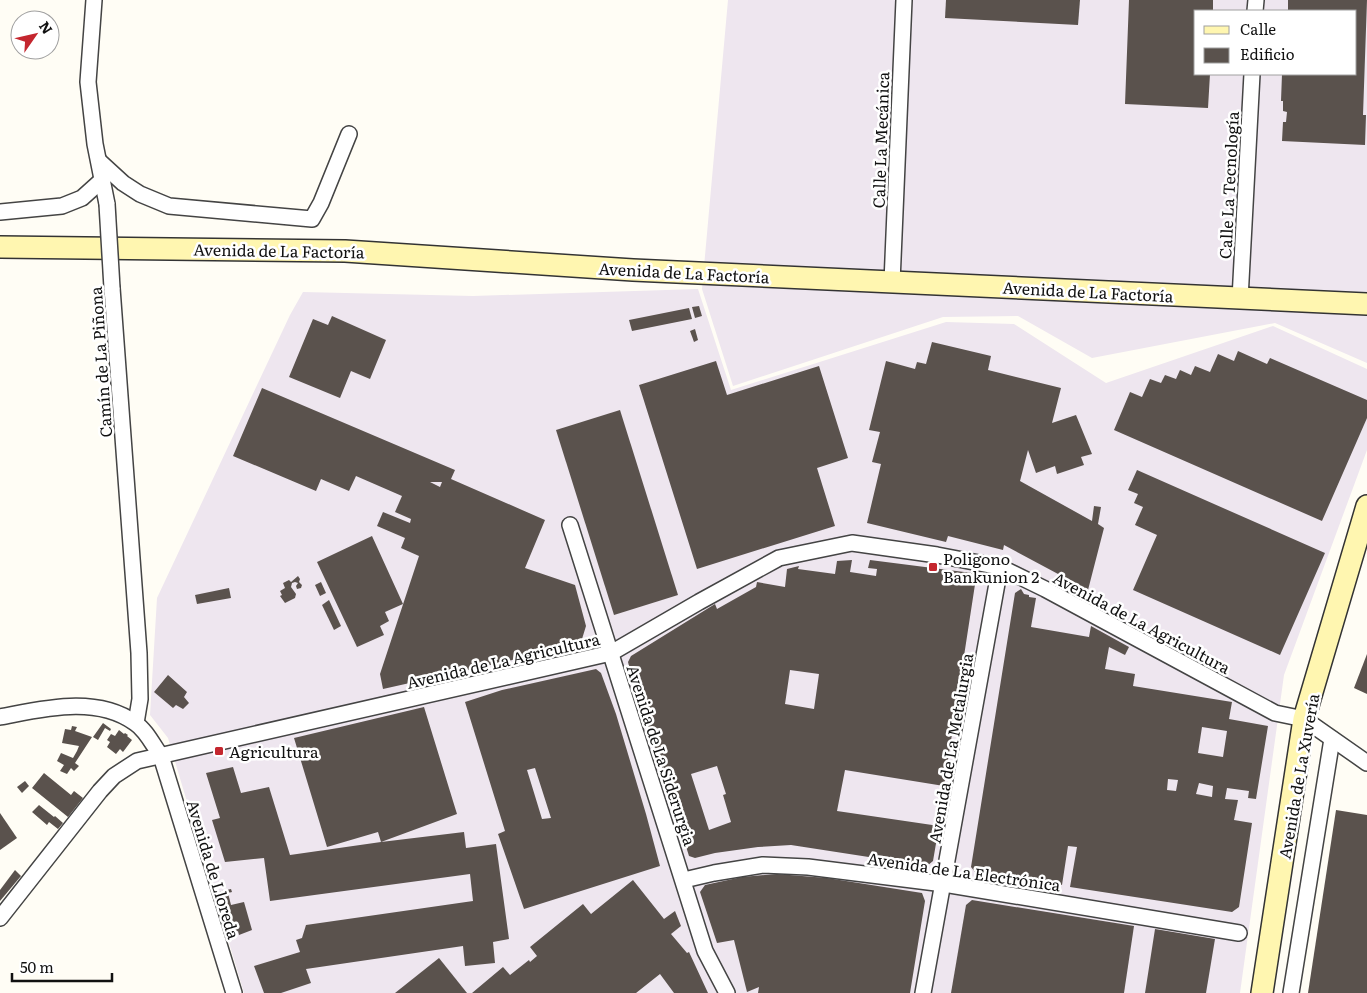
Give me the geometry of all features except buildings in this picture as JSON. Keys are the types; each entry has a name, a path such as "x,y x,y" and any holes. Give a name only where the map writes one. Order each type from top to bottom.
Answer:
{"street":[{"name":"Camín de La Piñona","path":"94,0 88,82 107,204 139,653 140,699 136,723"},
{"name":"Calle La Mecánica","path":"892,282 904,0"},
{"name":"Calle La Tecnología","path":"1240,299 1252,75"},
{"path":"99,161 123,183 140,194 169,206 312,219 321,203 349,134"},
{"path":"0,212 62,206 82,198 102,180"},
{"name":"Avenida de La Factoría","path":"0,247 345,251 633,270 1367,304"},
{"name":"Avenida de La Xuvería","path":"1262,993 1304,719 1367,506"},
{"name":"Avenida de La Siderurgia","path":"570,525 705,951 727,993"},
{"name":"Avenida de La Agricultura","path":"0,918 100,790 114,776 138,761 611,653 760,567 779,558 852,543 937,555 1000,567 1053,593 1275,713 1304,719"},
{"name":"Avenida de La Metalurgia","path":"923,993 1000,567"},
{"path":"0,717 60,706 117,712 136,723 161,756"},
{"path":"1304,719 1367,763"},
{"path":"1291,993 1332,739"},
{"name":"Avenida de Lloreda","path":"161,756 234,993"},
{"name":"Avenida de La Electrónica","path":"684,880 763,865 808,867 944,884 1239,933"}],"shaded area":[{"path":"728,0 1367,0 1367,363 1275,323 1092,358 1018,316 943,317 733,386 702,289"},
{"path":"698,289 731,390 946,322 1014,324 1106,383 1273,326 1367,369 1367,450 1284,675 1240,993 244,993 168,738 150,715 157,598 290,315 303,292 473,296"}],"place":[{"name":"Poligono Bankunion 2","path":"933,567"},
{"name":"Agricultura","path":"219,751"}]}
